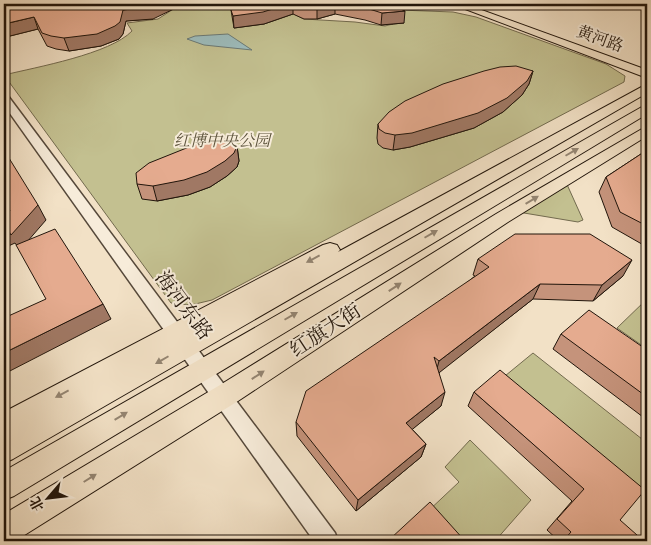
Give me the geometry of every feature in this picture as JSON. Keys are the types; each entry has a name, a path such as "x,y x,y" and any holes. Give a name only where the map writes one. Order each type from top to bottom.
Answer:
{"main road":[{"name":"黄河路","path":"457,4 647,75"},
{"name":"黄河路","path":"478,4 647,64"},
{"path":"4,450 181,340 647,75"},
{"path":"4,425 181,340 647,88"},
{"name":"红旗大街","path":"4,486 647,108"},
{"name":"红旗大街","path":"4,532 224,396 502,218 647,130"}],"street":[{"name":"海河东路","path":"4,98 89,217 224,396 327,541"}],"green space":[{"name":"红博中央公园","path":"192,4 273,4 304,19 385,26 393,24 399,10 453,12 476,17 606,64 625,76 624,82 212,300 191,305 171,303 4,75 91,53 122,39 132,31 127,23 158,19 175,8"},
{"path":"565,180 583,220 578,222 512,211"},
{"path":"647,299 647,349 617,328"},
{"path":"533,353 647,443 647,482 631,502 494,385"},
{"path":"470,440 531,500 495,541 449,541 425,514 459,482 445,467"}],"water":[{"path":"228,34 252,50 204,45 187,39 195,36"}],"building":[{"path":"4,4 157,4 150,7 123,10 120,22 97,34 64,38 42,33 34,17 4,24"},
{"path":"252,4 289,4 263,12 233,16 231,10"},
{"path":"296,4 332,4 317,8 304,8"},
{"path":"340,4 389,4 405,11 382,13 366,8"},
{"path":"516,66 533,71 527,81 507,98 478,113 412,133 395,135 385,133 379,129 378,124 389,112 405,101 443,84 484,71"},
{"path":"218,140 231,140 237,146 234,153 225,161 207,172 184,180 153,186 137,184 136,173 149,163 194,145"},
{"path":"4,150 38,205 11,235 7,228 4,230 4,214 10,211 4,200"},
{"path":"647,150 647,226 620,212 606,177"},
{"path":"55,229 103,304 4,353 4,318 46,299 16,245"},
{"path":"515,234 590,234 632,260 602,285 540,284 439,361 434,357 445,392 406,423 426,444 358,500 296,422 306,391 489,267 478,259"},
{"path":"589,310 647,350 647,397 561,334"},
{"path":"500,370 645,490 620,520 637,535 632,541 563,541 571,532 557,519 584,489 474,392"},
{"path":"430,502 465,541 392,541 390,539"}]}
